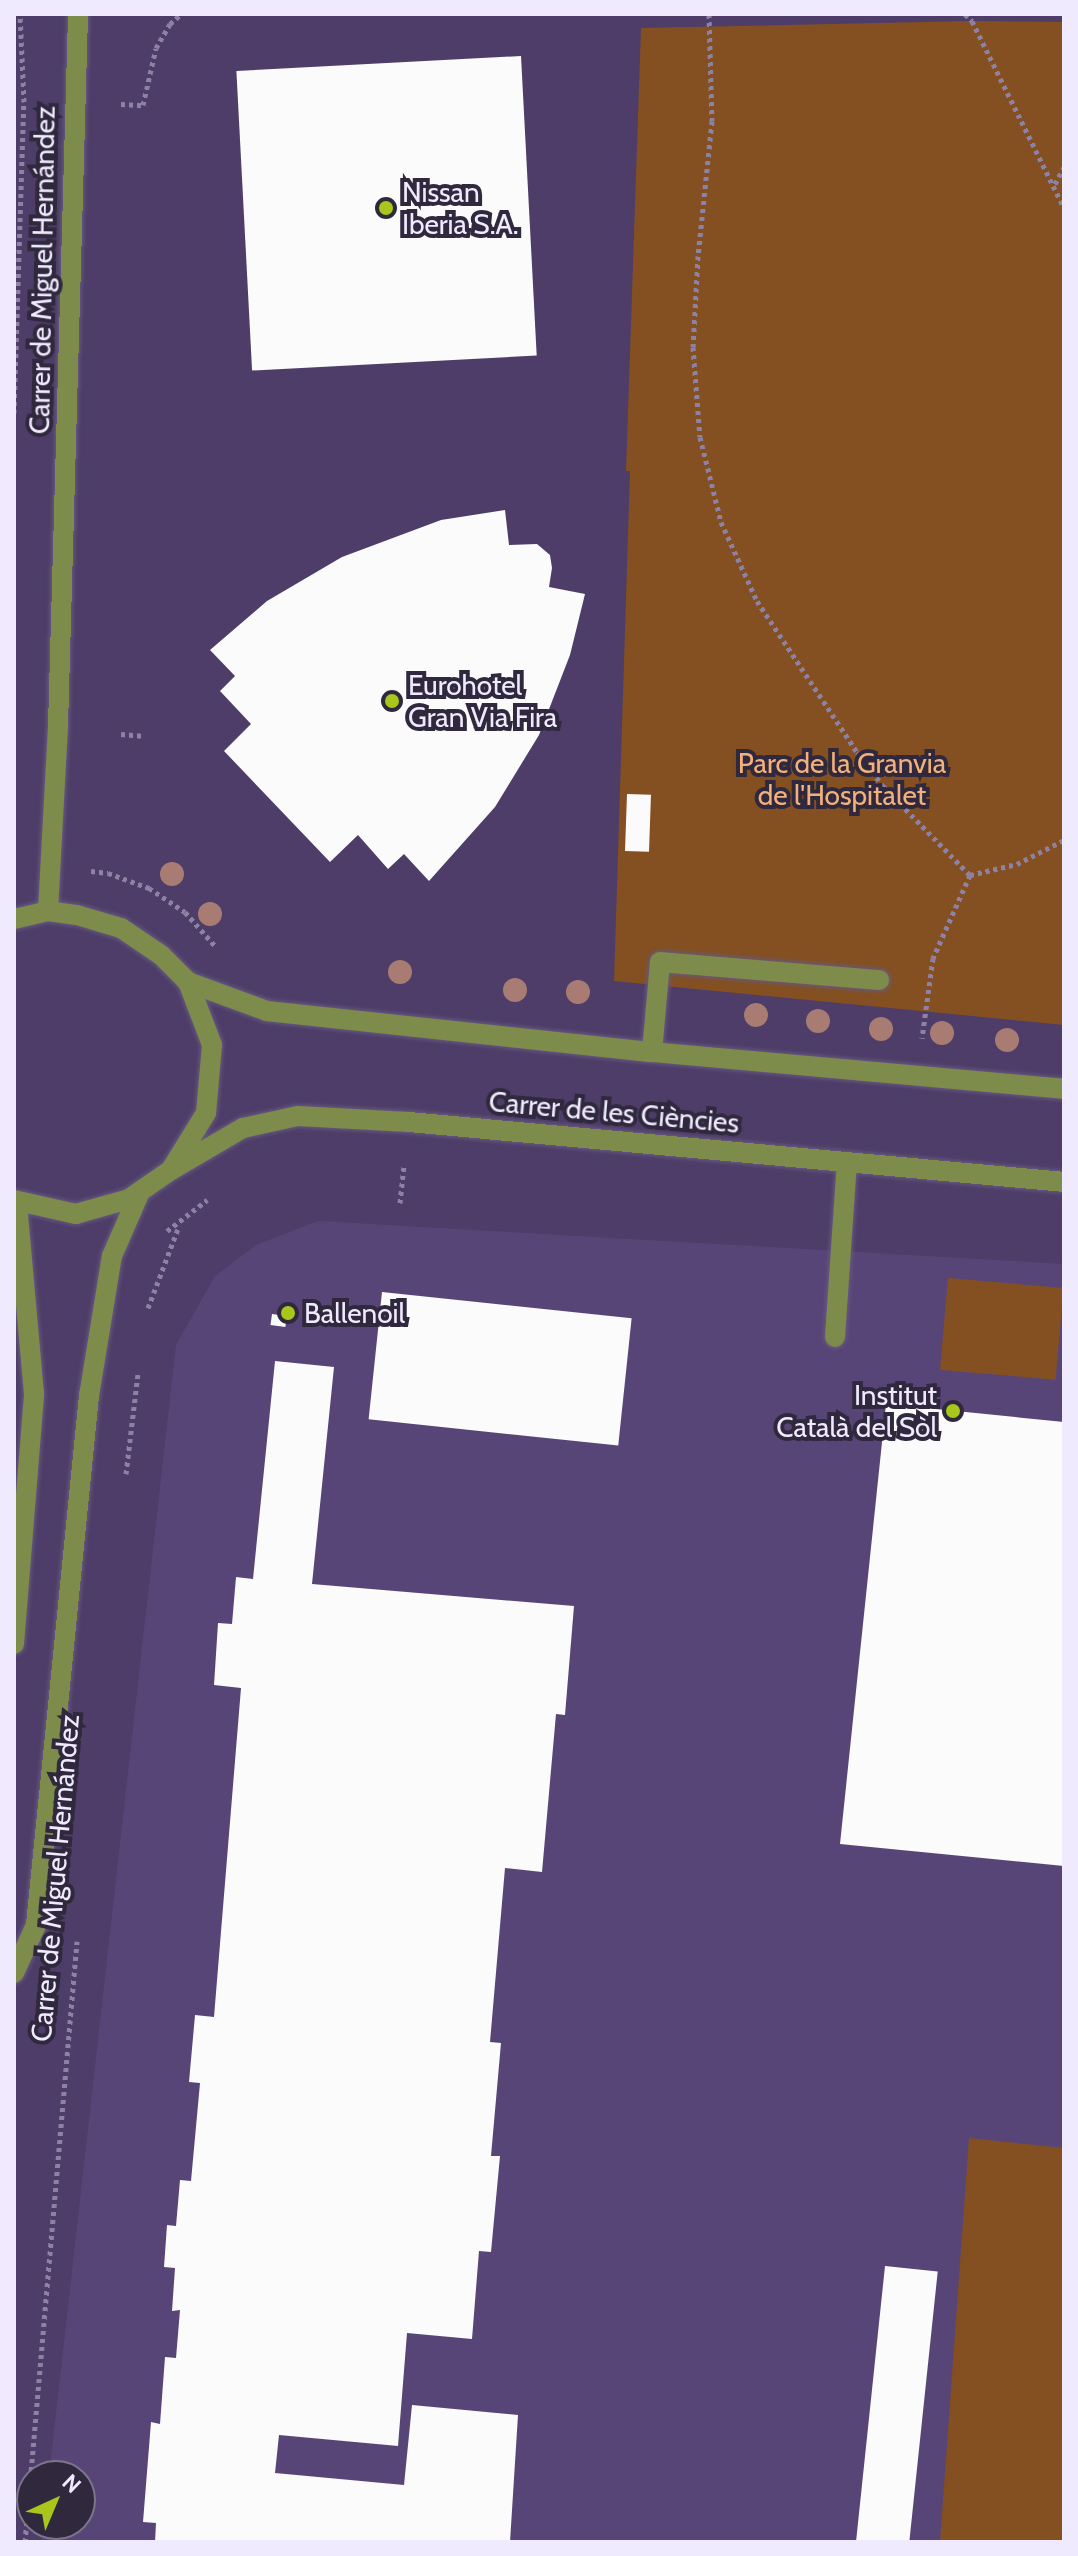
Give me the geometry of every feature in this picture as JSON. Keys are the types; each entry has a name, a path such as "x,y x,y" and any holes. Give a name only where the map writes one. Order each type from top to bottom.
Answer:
{"street":[{"name":"Carrer de Miguel Hernández","path":"48,911 58,727 78,14"},
{"path":"14,919 48,911 77,915 121,928 161,955 188,982 212,1045 206,1113 171,1170"},
{"path":"652,1052 660,962 879,980"},
{"path":"188,982 267,1011 652,1052 1064,1089"},
{"name":"Carrer de les Ciències","path":"16,1201 76,1214 129,1199 171,1170 243,1128 298,1116 409,1122 1064,1182"},
{"path":"835,1337 847,1162"},
{"name":"Carrer de Miguel Hernández","path":"14,1973 36,1925 89,1396 112,1256 140,1192"},
{"path":"14,1644 34,1394 16,1201"}],"path":[{"path":"14,413 24,102 20,14"},
{"path":"121,104 143,105 156,48 170,24 181,14"},
{"path":"709,14 712,121 698,256 693,347 700,437 721,522 757,601 857,752 883,786 970,875"},
{"path":"965,14 972,21 1011,106 1055,185 1064,208"},
{"path":"14,30 21,42"},
{"path":"1055,185 1064,167"},
{"path":"121,734 142,736"},
{"path":"970,875 1017,864 1064,840"},
{"path":"49,864 122,878 149,888 185,912 214,944 245,1002"},
{"path":"922,1041 933,958 970,875"},
{"path":"400,1203 404,1164"},
{"path":"112,1256 179,1226 206,1201 212,1189"},
{"path":"145,1316 179,1226"},
{"path":"125,1490 139,1364"},
{"name":"Carrer de Miguel Hernández","path":"25,2542 78,1930"}],"shaded area":[{"path":"318,1221 1064,1264 1064,2542 41,2542 96,2540 96,2460 51,2460 176,1345 215,1276 256,1245"}],"green space":[{"name":"Parc de la Granvia de l'Hospitalet","path":"1064,22 1064,1025 614,981 630,471 626,471 641,28"},
{"path":"948,1278 1064,1288 1056,1380 940,1370"},
{"path":"969,2138 1064,2148 1064,2542 940,2542"}],"building":[{"name":"Nissan Iberia S.A.","path":"521,56 537,356 252,371 236,71"},
{"name":"Eurohotel Gran Via Fira","path":"505,510 509,545 537,544 550,555 552,568 549,587 585,594 570,655 539,735 495,807 429,881 404,854 388,869 358,835 330,862 224,751 251,724 220,691 235,676 210,650 267,601 342,557 441,520"},
{"path":"627,794 651,795 649,852 625,851"},
{"path":"382,1292 632,1318 618,1446 369,1419"},
{"path":"272,1314 287,1316 285,1327 270,1325"},
{"path":"275,1361 334,1367 312,1584 574,1606 565,1715 556,1714 542,1872 505,1868 490,2042 501,2043 491,2156 500,2156 491,2252 479,2251 472,2339 407,2333 398,2446 279,2435 275,2473 404,2485 412,2405 518,2415 510,2542 155,2542 156,2523 143,2522 151,2422 160,2424 165,2357 176,2358 180,2310 172,2311 175,2268 164,2267 167,2225 176,2226 180,2180 191,2181 200,2083 189,2082 195,2015 214,2017 241,1688 214,1685 218,1623 232,1624 236,1577 253,1579"},
{"path":"886,1404 1064,1422 1064,1866 840,1844"},
{"path":"885,2266 938,2272 909,2542 856,2541"}],"place":[{"name":"Nissan Iberia S.A.","path":"386,208"},
{"name":"Eurohotel Gran Via Fira","path":"392,701"},
{"name":"Ballenoil","path":"288,1313"},
{"name":"Institut Català del Sòl","path":"953,1411"}]}
